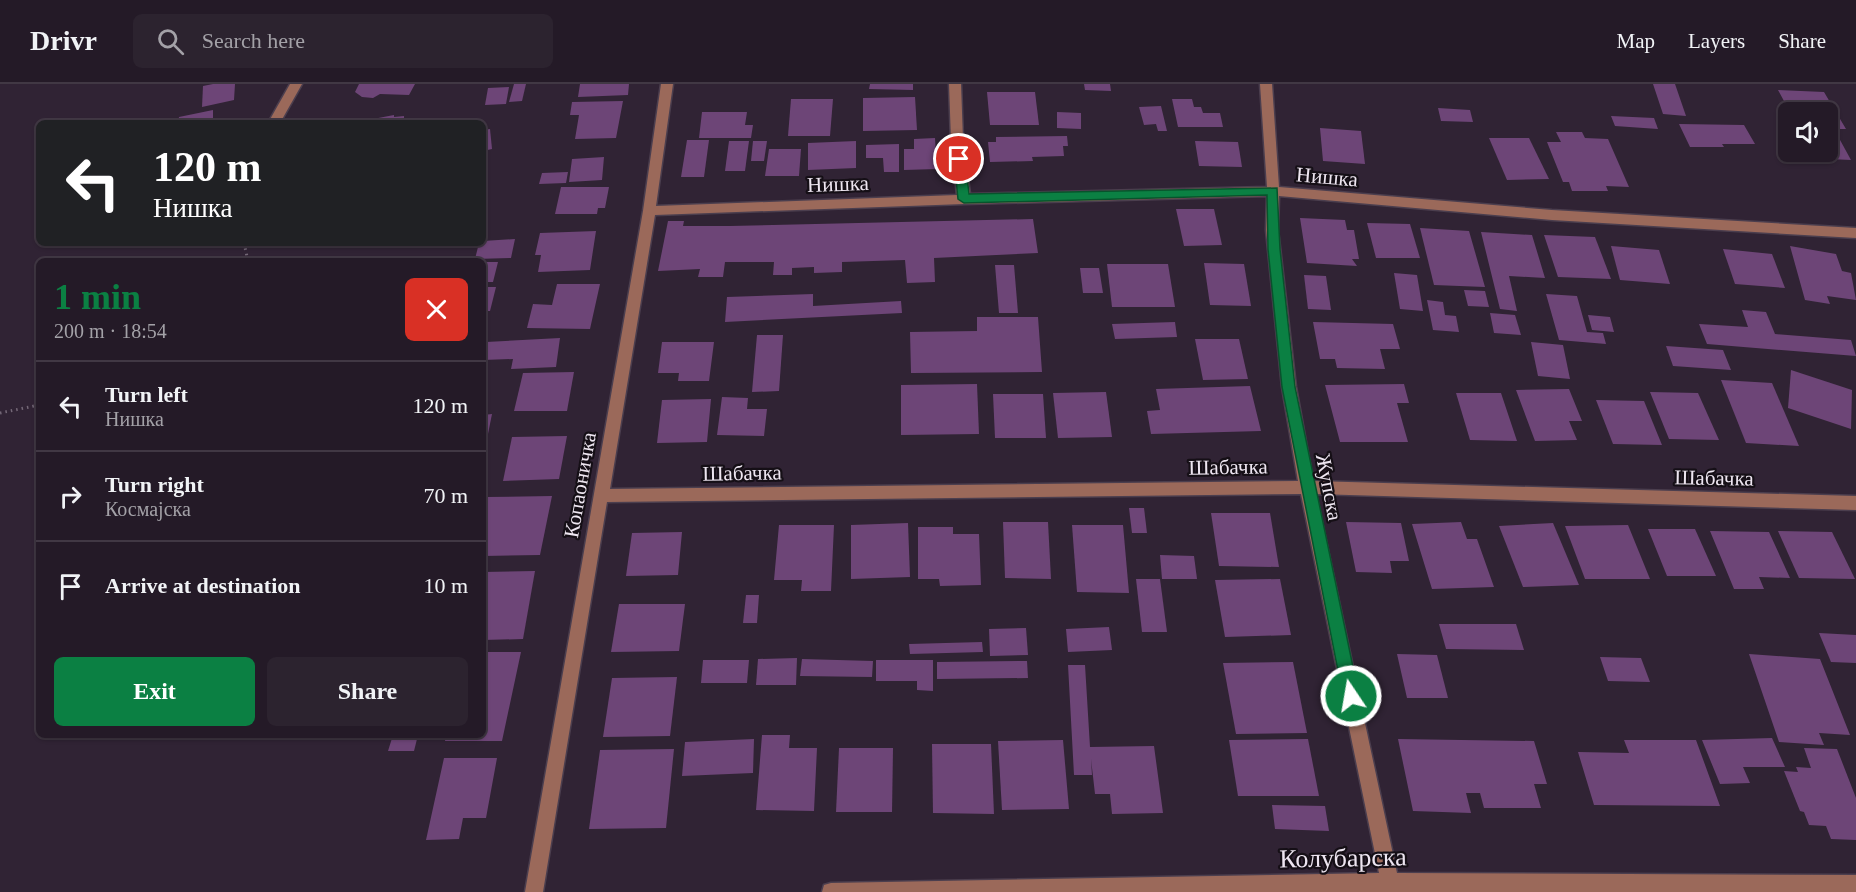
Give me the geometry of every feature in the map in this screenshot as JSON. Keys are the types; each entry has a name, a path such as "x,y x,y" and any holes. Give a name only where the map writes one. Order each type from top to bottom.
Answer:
{"street":[{"path":"276,120 296,84"},
{"name":"Копаоничка","path":"534,892 649,210 667,84"},
{"path":"955,84 957,140 964,199"},
{"name":"Жупска","path":"1266,84 1273,191 1272,230 1289,387 1307,487 1391,887"},
{"name":"Нишка","path":"649,210 1273,191 1552,215 1856,233"},
{"name":"Шабачка","path":"600,496 1307,487 1856,503"},
{"name":"Колубарска","path":"831,892 1856,884"}],"path":[{"path":"0,412 36,406"}],"building":[{"path":"235,84 234,100 202,107 203,86"},
{"path":"359,84 415,84 409,95 380,94 373,98 362,97 355,92"},
{"path":"514,84 526,84 522,101 509,102"},
{"path":"580,84 629,84 628,95 578,97"},
{"path":"870,84 913,84 913,90 869,89"},
{"path":"1084,84 1110,84 1111,91 1085,90"},
{"path":"1653,84 1675,84 1686,116 1663,114"},
{"path":"509,87 506,104 485,105 488,88"},
{"path":"1778,90 1824,92 1830,102 1785,102"},
{"path":"987,92 1035,92 1039,125 990,125"},
{"path":"915,97 917,130 863,131 863,98"},
{"path":"791,99 833,99 830,136 788,136"},
{"path":"1172,99 1192,99 1194,107 1201,107 1203,113 1220,113 1223,127 1178,127"},
{"path":"623,101 616,138 575,139 579,115 570,115 572,102"},
{"path":"1161,106 1167,131 1158,131 1156,124 1144,125 1139,107"},
{"path":"1438,108 1470,110 1473,122 1441,121"},
{"path":"213,110 213,120 178,120 179,117"},
{"path":"702,112 747,112 745,125 753,125 751,138 699,138"},
{"path":"1057,112 1081,113 1081,129 1057,128"},
{"path":"394,115 394,117 404,116 404,120 368,120"},
{"path":"1611,116 1654,118 1658,129 1615,126"},
{"path":"1838,116 1846,129 1838,129"},
{"path":"1679,124 1744,125 1755,144 1690,147"},
{"path":"1320,128 1361,131 1365,164 1323,161"},
{"path":"490,129 492,149 486,150 486,130"},
{"path":"1556,132 1582,132 1585,138 1608,139 1629,187 1606,186 1608,191 1572,191 1569,182 1563,182 1547,142 1561,142"},
{"path":"1067,136 1068,146 1063,146 1064,156 1032,157 1033,161 990,162 988,142 996,142 996,137"},
{"path":"1838,136 1851,160 1838,159"},
{"path":"935,138 937,169 904,170 904,149 914,149 914,139"},
{"path":"1489,138 1529,138 1549,179 1507,180"},
{"path":"687,140 709,140 704,177 681,177"},
{"path":"729,141 749,141 745,171 725,171"},
{"path":"753,141 767,141 764,161 751,161"},
{"path":"856,141 856,168 808,170 808,143"},
{"path":"1195,141 1238,142 1242,167 1199,166"},
{"path":"899,144 899,172 884,172 883,158 866,158 866,145"},
{"path":"769,149 801,149 799,176 765,176"},
{"path":"604,157 602,180 569,182 572,159"},
{"path":"568,172 566,183 539,184 542,173"},
{"path":"561,187 609,187 605,208 598,208 597,214 555,214"},
{"path":"1176,209 1214,209 1222,245 1184,246"},
{"path":"1300,218 1345,220 1347,230 1354,230 1359,259 1352,259 1357,266 1307,263"},
{"path":"1033,219 1038,253 934,258 935,282 907,283 905,260 842,262 842,272 814,273 814,267 792,268 792,275 773,275 774,262 725,262 723,277 698,277 700,269 658,271 668,221 684,221 683,226 730,226"},
{"path":"1367,223 1410,224 1420,258 1376,258"},
{"path":"1420,228 1469,231 1485,287 1434,285"},
{"path":"596,231 590,270 538,272 541,255 535,255 540,233"},
{"path":"1481,232 1532,235 1545,278 1509,276 1517,311 1500,309"},
{"path":"1544,235 1595,237 1611,279 1558,277"},
{"path":"515,239 511,258 475,258 478,246 486,246 486,241"},
{"path":"1611,246 1659,250 1670,284 1620,280"},
{"path":"1790,246 1836,254 1842,271 1851,273 1856,300 1827,296 1830,304 1805,300"},
{"path":"1723,249 1772,254 1785,288 1735,284"},
{"path":"486,262 498,262 493,282 486,282"},
{"path":"1204,263 1244,264 1251,306 1210,305"},
{"path":"1107,264 1168,264 1175,307 1112,307"},
{"path":"995,265 1014,265 1018,313 999,313"},
{"path":"1080,268 1099,268 1103,293 1083,293"},
{"path":"1394,273 1417,275 1423,311 1400,309"},
{"path":"1304,275 1326,276 1331,310 1308,309"},
{"path":"557,284 600,284 590,329 527,328 533,304 552,305"},
{"path":"486,287 496,287 490,311 486,311"},
{"path":"1464,290 1485,291 1489,307 1468,306"},
{"path":"813,294 813,306 901,301 902,313 725,322 727,297"},
{"path":"1546,294 1577,296 1587,332 1603,333 1606,344 1559,340"},
{"path":"1427,300 1443,302 1445,315 1456,316 1459,332 1433,330"},
{"path":"1742,310 1766,312 1775,334 1851,340 1856,356 1707,344 1699,324 1748,327"},
{"path":"1490,313 1515,315 1521,335 1494,333"},
{"path":"1588,315 1610,317 1614,332 1592,330"},
{"path":"977,317 1038,317 1042,372 911,373 910,332 977,331"},
{"path":"1175,322 1177,337 1115,339 1112,324"},
{"path":"1313,322 1393,324 1400,349 1380,349 1385,369 1337,368 1335,359 1320,359"},
{"path":"757,335 783,335 779,391 752,392"},
{"path":"560,338 556,367 511,369 513,359 486,360 486,342"},
{"path":"1195,339 1239,339 1248,379 1203,380"},
{"path":"662,342 714,342 709,381 678,381 679,373 658,373"},
{"path":"1531,342 1563,345 1570,379 1538,376"},
{"path":"1666,346 1723,350 1731,370 1673,366"},
{"path":"1791,370 1852,390 1851,429 1788,408"},
{"path":"574,372 567,411 514,411 523,373"},
{"path":"1721,380 1772,383 1799,446 1746,443"},
{"path":"977,384 979,434 901,435 901,385"},
{"path":"1404,384 1409,403 1397,403 1408,442 1340,442 1325,385"},
{"path":"1250,386 1261,431 1151,434 1147,411 1160,410 1156,389"},
{"path":"1569,389 1582,421 1569,421 1577,440 1535,441 1516,390"},
{"path":"1106,392 1112,437 1058,438 1053,393"},
{"path":"1650,392 1698,393 1719,440 1669,439"},
{"path":"1456,393 1501,393 1517,441 1470,440"},
{"path":"993,394 1043,394 1046,438 995,438"},
{"path":"722,397 748,398 747,409 767,409 764,436 717,435"},
{"path":"711,399 707,442 657,443 662,400"},
{"path":"1596,400 1644,401 1662,445 1613,444"},
{"path":"492,414 486,444 486,415"},
{"path":"567,436 559,479 503,481 512,437"},
{"path":"552,496 540,555 486,556 486,497"},
{"path":"1129,508 1144,508 1147,533 1132,533"},
{"path":"1211,513 1270,513 1279,567 1219,566"},
{"path":"1003,522 1048,522 1051,579 1005,578"},
{"path":"1346,522 1401,523 1409,561 1390,561 1392,573 1356,572"},
{"path":"1461,522 1467,539 1477,539 1494,587 1432,589 1412,524"},
{"path":"908,523 910,577 851,579 851,525"},
{"path":"1553,523 1579,585 1523,587 1499,526"},
{"path":"779,525 834,525 831,591 801,591 802,580 774,580"},
{"path":"1072,525 1123,525 1129,593 1077,592"},
{"path":"1628,525 1650,579 1585,579 1565,526"},
{"path":"918,527 953,527 953,534 979,534 981,585 940,586 939,579 918,579"},
{"path":"1648,529 1695,529 1716,576 1667,576"},
{"path":"1710,531 1769,532 1790,578 1759,577 1764,589 1734,589"},
{"path":"1778,531 1832,532 1855,579 1799,578"},
{"path":"682,532 678,575 626,576 632,533"},
{"path":"1160,555 1194,556 1197,579 1162,579"},
{"path":"535,571 523,639 486,640 486,572"},
{"path":"1136,579 1160,579 1167,632 1142,632"},
{"path":"1280,579 1291,635 1225,637 1215,580"},
{"path":"746,595 759,595 757,623 743,623"},
{"path":"619,604 685,604 679,651 611,652"},
{"path":"1439,624 1516,624 1524,650 1446,649"},
{"path":"1109,627 1112,650 1068,652 1066,629"},
{"path":"1026,628 1028,655 990,656 989,629"},
{"path":"1819,633 1856,635 1856,663 1831,662"},
{"path":"982,642 983,652 910,654 909,644"},
{"path":"486,652 521,652 502,741 445,741 446,738 486,738"},
{"path":"1397,654 1437,655 1448,698 1407,698"},
{"path":"1749,654 1820,659 1850,735 1819,733 1824,745 1779,742"},
{"path":"1600,657 1641,658 1650,682 1608,681"},
{"path":"797,658 796,685 756,685 758,659"},
{"path":"802,659 873,661 872,677 800,676"},
{"path":"703,660 749,660 747,683 701,683"},
{"path":"876,660 933,660 933,691 917,690 917,681 876,681"},
{"path":"1027,661 1028,678 937,679 937,662"},
{"path":"1293,662 1307,733 1236,734 1223,663"},
{"path":"1068,665 1085,665 1090,747 1154,746 1163,813 1112,814 1110,794 1095,794 1091,759 1092,775 1074,775"},
{"path":"677,677 670,736 603,737 612,678"},
{"path":"762,735 790,735 789,748 817,748 814,811 756,810"},
{"path":"392,738 417,738 414,751 388,751"},
{"path":"1772,738 1785,767 1743,767 1750,783 1720,784 1702,740"},
{"path":"754,739 753,773 682,776 685,742"},
{"path":"1308,739 1319,796 1238,796 1229,740"},
{"path":"1398,739 1534,741 1547,784 1534,784 1541,808 1484,808 1480,793 1466,793 1471,813 1413,811"},
{"path":"1063,740 1069,809 1002,810 998,741"},
{"path":"1624,740 1696,740 1720,806 1594,805 1578,752 1629,753"},
{"path":"932,744 991,744 994,814 933,813"},
{"path":"839,748 893,748 892,812 836,812"},
{"path":"1804,748 1837,749 1856,798 1856,840 1831,839 1826,826 1809,825 1804,812 1800,811 1784,771 1798,772 1796,767 1811,768"},
{"path":"674,749 666,828 589,829 600,750"},
{"path":"444,758 497,758 486,818 463,818 459,839 426,840"},
{"path":"1272,805 1325,806 1329,831 1275,829"}],"route":[{"path":"959,159 964,199 1273,191 1272,230 1289,387 1307,487 1351,696"}]}
